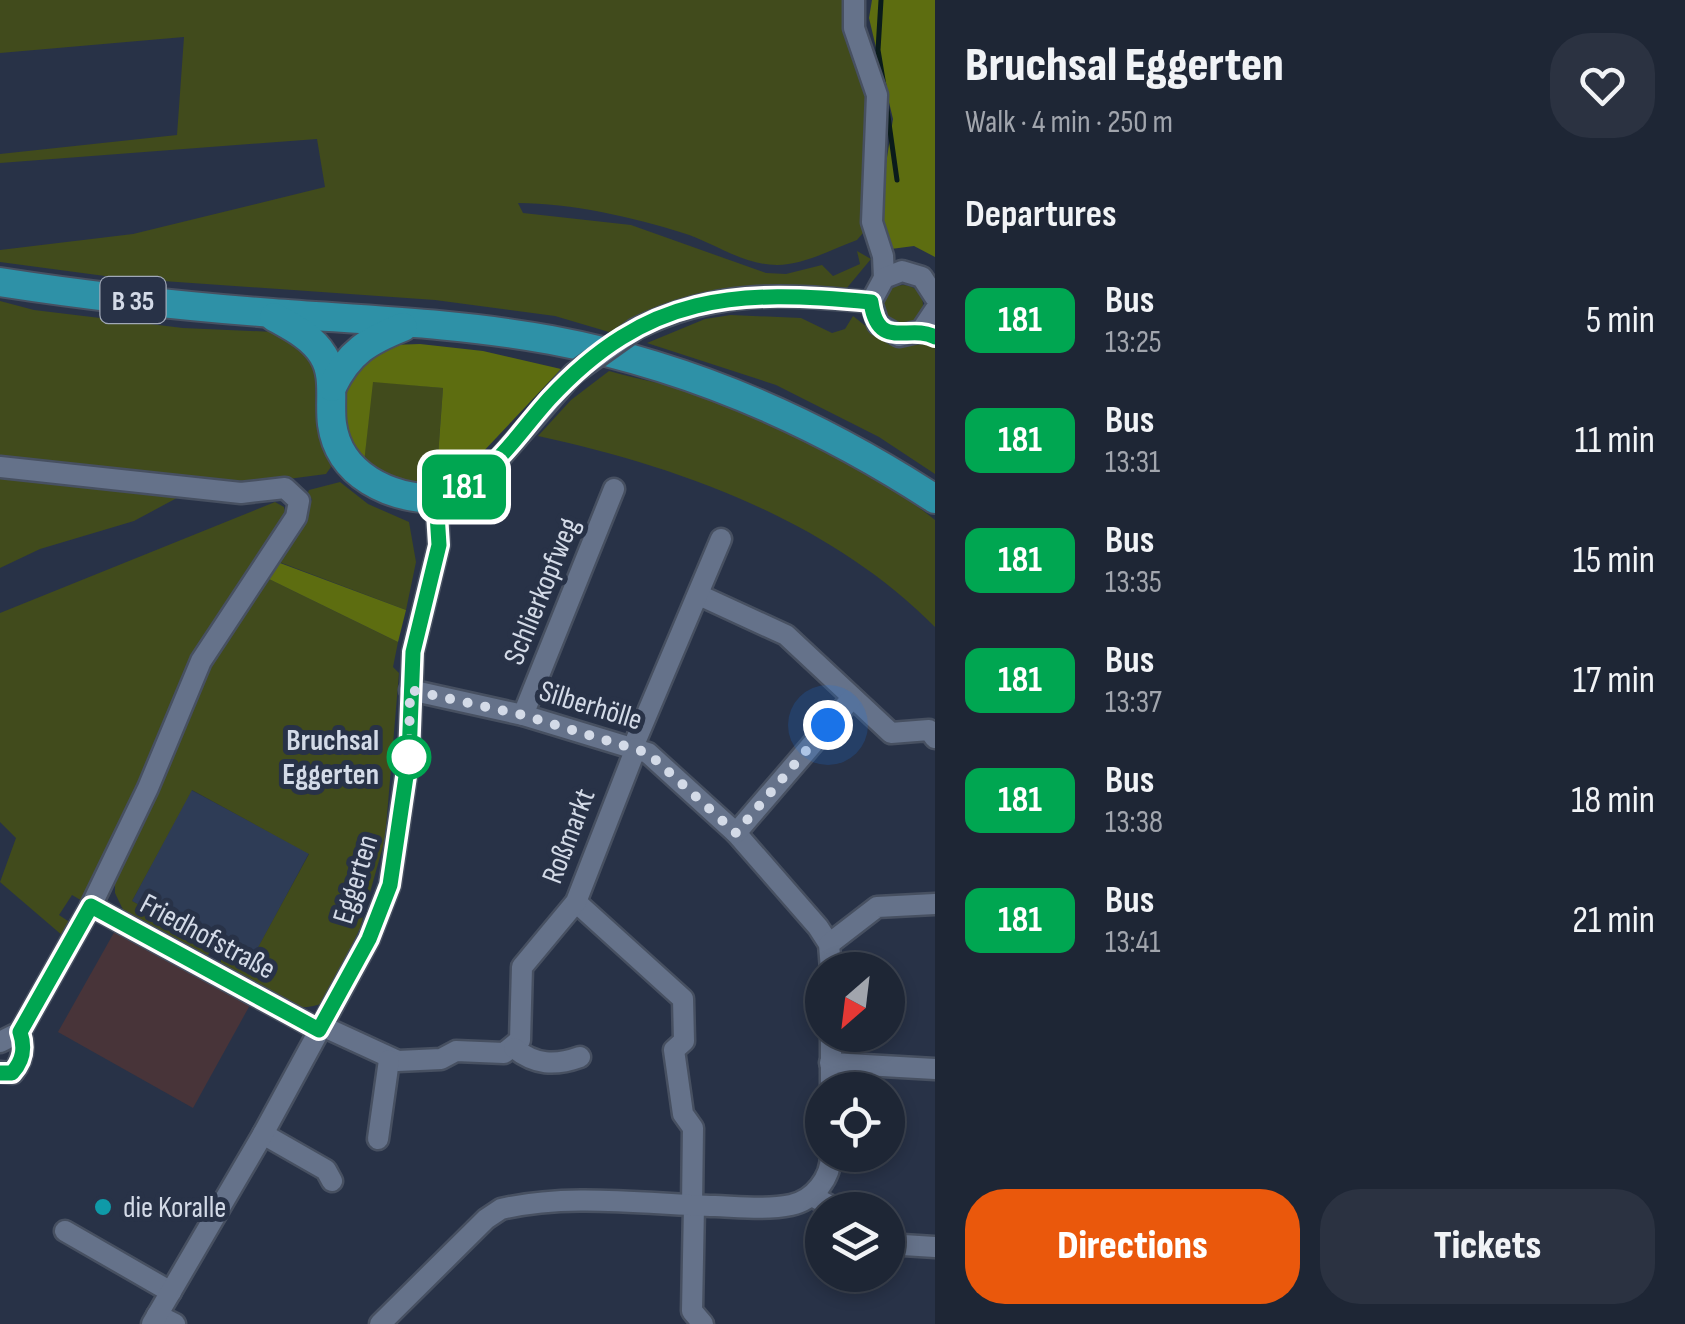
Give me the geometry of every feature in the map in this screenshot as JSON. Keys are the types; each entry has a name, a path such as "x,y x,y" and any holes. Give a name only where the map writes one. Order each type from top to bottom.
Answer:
{"main road":[{"name":"B 35","path":"0,282 555,341 728,390 841,441 935,499"},
{"path":"266,312 303,333 325,357 332,387 332,426 345,459 382,488 414,498 436,498"},
{"path":"332,387 346,360 366,342 412,324"}],"street":[{"path":"854,0 854,28 877,95 872,222 905,271 935,297"},
{"path":"436,498 473,484 574,374 636,330 680,307 726,297 871,302 905,271"},
{"path":"871,302 878,324 899,336 932,322"},
{"path":"0,467 241,493 285,488 299,501 296,517 201,662 148,788 91,906"},
{"name":"Schlierkopfweg","path":"523,715 614,489"},
{"name":"Eggerten","path":"161,1321 171,1292 264,1134 369,939 390,885 409,756 416,639 439,545 436,498"},
{"name":"Roßmarkt","path":"514,1048 520,1040 522,966 576,902 634,748 721,539"},
{"path":"699,595 786,635 891,732 929,730 935,738"},
{"name":"Silberhölle","path":"410,690 523,715 648,753 736,833 830,944"},
{"path":"736,833 852,698"},
{"path":"576,902 684,998 684,1041 674,1050 682,1114 694,1128 692,1312 704,1324"},
{"path":"831,952 830,944 877,908 935,904"},
{"name":"Friedhofstraße","path":"0,1072 12,1073 20,1064 24,1044 20,1032 91,906 320,1028"},
{"path":"320,1028 388,1060 440,1058 456,1051 504,1053 514,1048 531,1062 562,1063 580,1057"},
{"path":"0,1042 20,1032"},
{"path":"830,1052 830,1072"},
{"path":"378,1139 388,1060"},
{"path":"830,1063 935,1069"},
{"path":"264,1134 326,1170 332,1180"},
{"path":"380,1324 486,1219 501,1209 612,1202 762,1208 805,1199"},
{"path":"65,1231 171,1292"},
{"path":"905,1245 935,1247"}],"shaded area":[{"path":"191,790 309,853 249,965 132,901"},
{"path":"116,929 250,1005 193,1108 58,1032"}],"green space":[{"path":"0,0 848,0 870,103 863,233 857,240 797,262 765,264 643,222 580,208 518,203 523,213 631,225 766,273 786,274 822,265 833,276 860,264 857,251 871,259 846,289 720,290 691,297 609,332 555,316 435,300 120,278 0,262 0,250 133,234 325,187 317,139 0,163 0,154 177,135 184,37 0,53"},
{"path":"872,0 935,0 935,257 914,246 891,249 878,215 893,119 869,18"},
{"path":"903,285 917,291 923,305 917,319 903,325 889,319 883,305 889,291"},
{"path":"0,301 34,310 183,328 274,332 296,339 315,361 316,426 331,467 326,474 188,492 134,521 40,549 0,568"},
{"path":"731,315 801,318 832,333 845,329 853,316 882,339 898,345 935,344 935,474 879,437 776,385 647,343 705,319"},
{"path":"391,345 483,351 561,369 480,455 436,484 443,388 373,382 364,463 350,441 344,418 351,368"},
{"path":"609,371 700,393 769,420 858,467 935,520 935,627 849,557 751,503 646,464 538,436 571,400"},
{"path":"372,381 443,388 436,484 398,479 364,463"},
{"path":"340,482 368,504 409,522 416,562 406,610 274,560 302,526 312,499 307,495 309,490"},
{"path":"275,502 284,507 286,518 172,714 84,902 72,895 59,915 74,925 63,936 0,882 16,838 0,822 0,613"},
{"path":"280,563 406,610 398,642 269,579"},
{"path":"263,576 398,642 393,667 399,673 385,839 360,928 325,1002 311,1007 271,999 220,969 222,950 249,964 309,854 192,790 132,901 213,945 207,957 196,958 125,914 115,893 115,873 219,644"}],"waterway":[{"path":"881,0 878,50 884,86"},
{"path":"886,102 897,180"}],"bus line":[{"name":"181","path":"0,1073 12,1073 20,1064 24,1044 20,1032 91,906 319,1030 369,939 390,885 409,756 413,652 439,545 436,498 473,484 574,374 636,330 680,307 726,297 871,302 878,324 888,332 899,336 921,331 935,337"}],"place":[{"name":"Bruchsal Eggerten","path":"409,757"},
{"name":"die Koralle","path":"103,1207"}],"route":[{"path":"409,757 410,690 523,715 648,753 736,833 828,725"}]}
